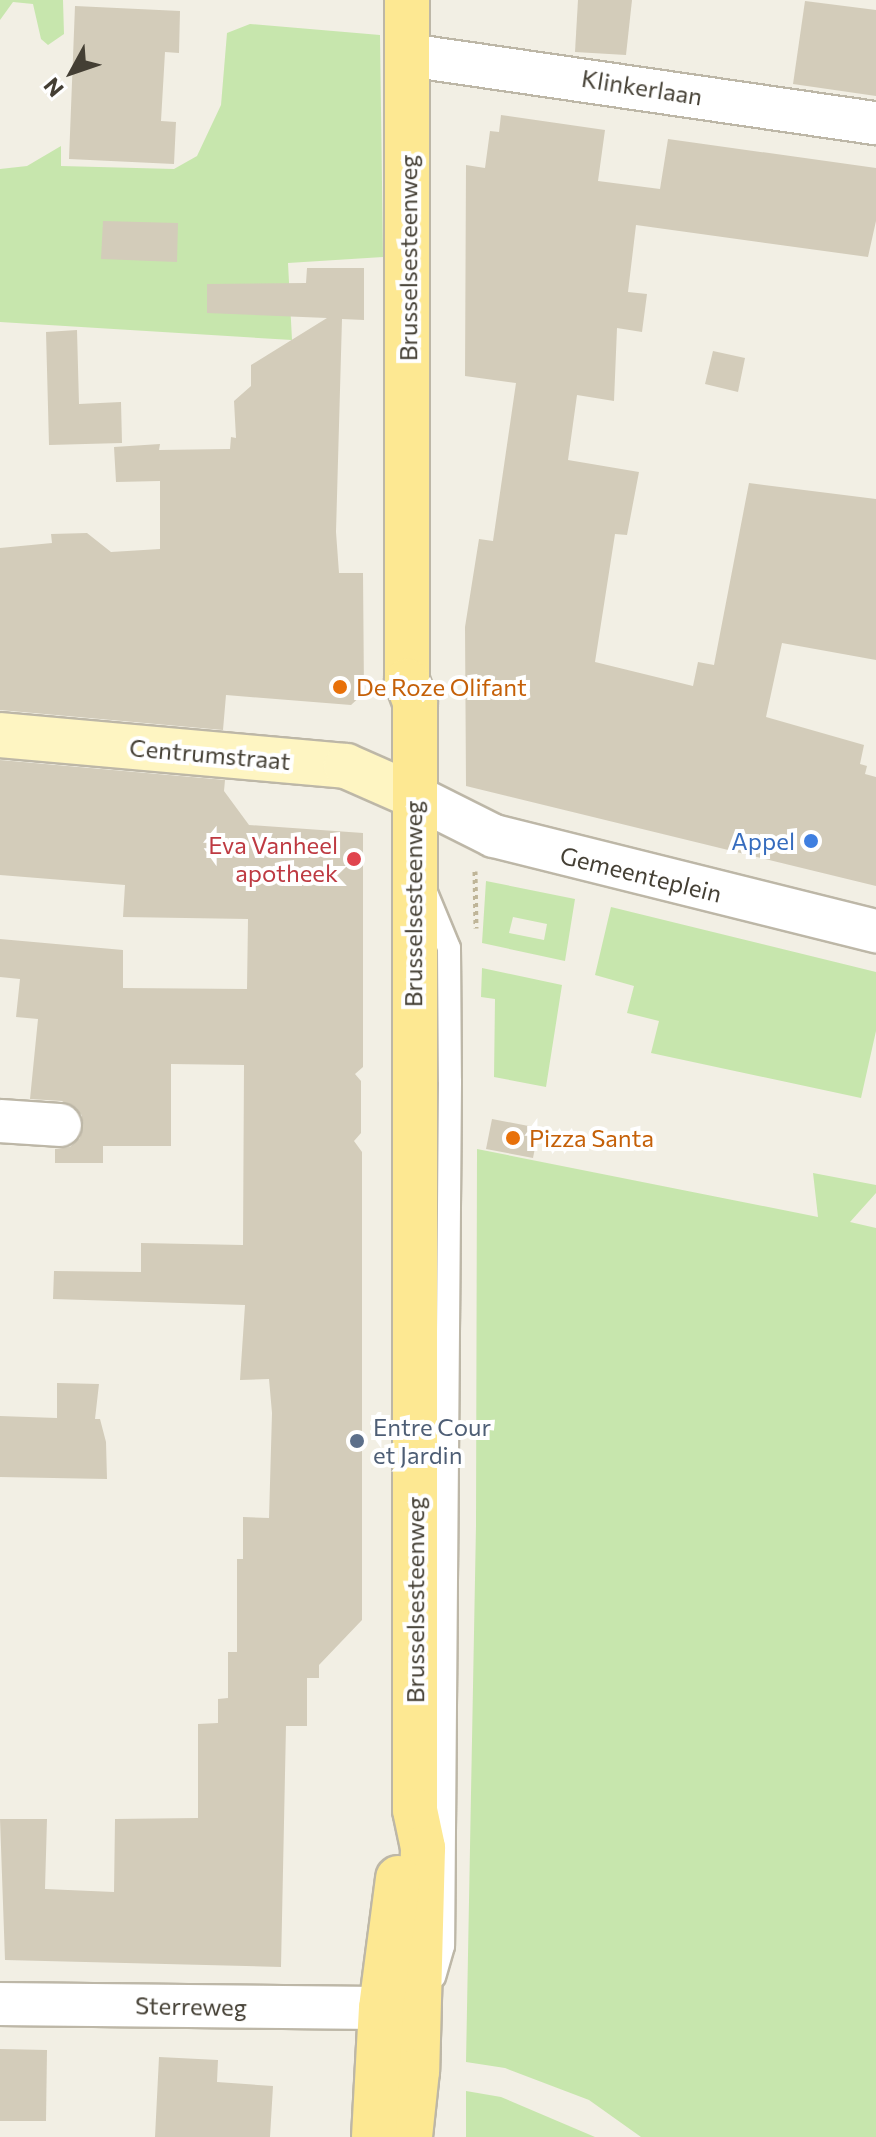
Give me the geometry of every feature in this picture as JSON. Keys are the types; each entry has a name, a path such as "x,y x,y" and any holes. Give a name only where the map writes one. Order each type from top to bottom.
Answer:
{"main road":[{"name":"Brusselsesteenweg","path":"407,0 407,681 415,702 415,1810 423,1848 418,2032 410,2137"},
{"name":"Centrumstraat","path":"0,735 346,766 414,796"},
{"name":"Brusselsesteenweg","path":"374,2137 381,2008 402,1847 415,1810"}],"street":[{"name":"Klinkerlaan","path":"408,55 876,123"},
{"name":"Gemeenteplein","path":"414,796 494,836 876,931"},
{"path":"0,1121 60,1125"},
{"name":"Sterreweg","path":"0,2004 381,2008"}],"lane":[{"path":"414,860 449,948 450,1082 443,1946 418,2032"}],"green space":[{"path":"0,0 63,0 64,34 48,45 41,39 33,4 13,2 0,20"},
{"path":"250,24 380,35 383,257 288,263 292,340 0,322 0,169 27,166 61,146 61,166 174,169 197,156 221,105 227,33"},
{"path":"486,881 575,899 565,961 482,943","holes":["513,917 547,924 544,940 509,933"]},
{"path":"611,907 876,972 876,1031 861,1098 651,1053 659,1021 627,1013 634,986 595,975"},
{"path":"482,968 562,985 546,1087 494,1077 495,999 481,997"},
{"path":"477,1149 818,1217 813,1173 876,1185 876,1193 850,1222 876,1228 876,2137 641,2137 589,2100 505,2068 466,2062 476,1525"},
{"path":"466,2091 501,2097 595,2137 466,2137"}],"building":[{"path":"578,0 632,0 626,55 575,52"},
{"path":"805,1 876,10 876,96 793,84"},
{"path":"75,6 180,11 179,53 165,52 161,121 176,122 174,164 69,159"},
{"path":"501,115 605,130 598,181 660,189 668,139 876,168 876,221 868,257 636,225 628,292 647,294 642,332 617,328 614,401 577,395 568,460 639,472 627,535 615,534 595,662 693,686 698,662 714,665 749,483 876,499 876,660 782,643 766,717 864,745 860,764 867,766 865,774 876,777 876,886 466,786 465,627 479,539 493,541 516,383 465,376 466,165 485,168 490,131 499,132"},
{"path":"103,221 178,223 177,262 101,259"},
{"path":"307,268 364,268 364,320 342,319 336,532 339,573 363,573 364,693 351,705 226,695 223,730 0,710 0,548 52,543 51,534 87,533 111,552 160,549 160,481 116,482 114,447 160,444 159,450 230,449 231,437 236,438 234,401 251,386 251,365 327,318 207,313 207,284 306,283"},
{"path":"77,330 79,404 121,402 122,443 49,445 46,332"},
{"path":"713,351 745,358 738,392 705,384"},
{"path":"0,760 225,780 224,791 249,825 363,833 363,1067 355,1074 361,1081 361,1133 354,1141 362,1152 362,1620 319,1665 319,1678 307,1678 307,1726 286,1726 281,1967 5,1960 0,1819 47,1819 45,1889 114,1892 115,1819 198,1818 198,1724 218,1723 218,1699 228,1698 228,1652 237,1652 237,1559 243,1559 243,1517 269,1518 272,1413 269,1379 240,1380 245,1305 53,1299 54,1271 141,1272 141,1243 243,1245 244,1065 171,1064 171,1146 103,1146 103,1163 55,1163 55,1149 70,1147 80,1138 82,1115 62,1101 30,1099 38,1019 16,1017 20,979 0,977 0,939 123,950 123,988 247,989 248,919 123,917 125,885 0,875"},
{"name":"Pizza Santa","path":"492,1119 539,1128 533,1158 486,1149"},
{"path":"57,1383 99,1384 95,1419 100,1419 106,1442 107,1479 0,1477 0,1416 57,1418"},
{"path":"0,2049 47,2050 46,2121 0,2121"},
{"path":"159,2057 218,2060 217,2082 273,2086 270,2137 155,2137"}],"place":[{"name":"De Roze Olifant","path":"340,687"},
{"name":"Appel","path":"811,841"},
{"name":"Eva Vanheel apotheek","path":"354,859"},
{"name":"Pizza Santa","path":"513,1138"},
{"name":"Entre Cour et Jardin","path":"357,1441"}]}
